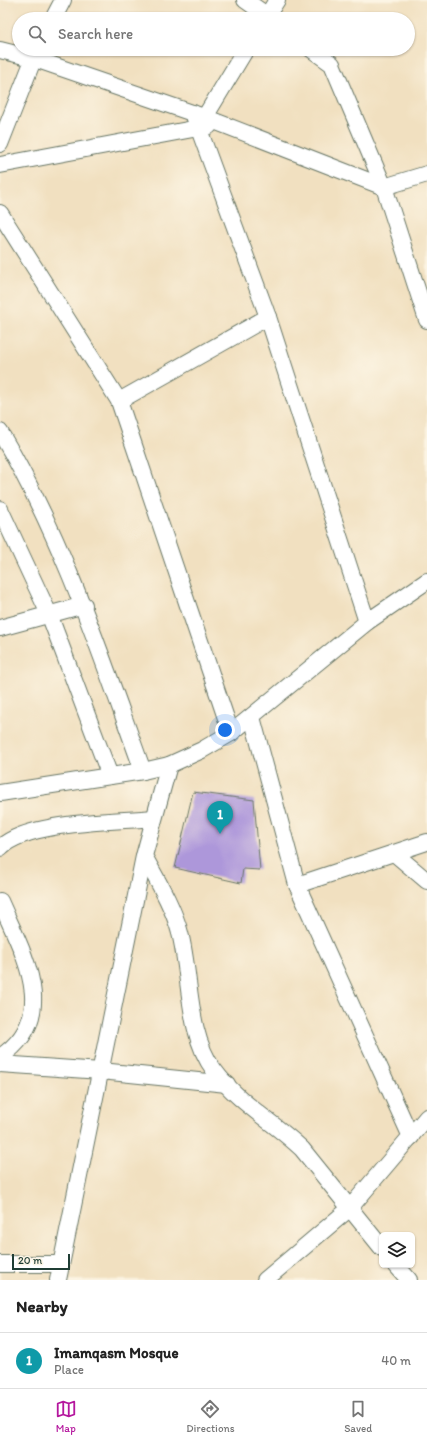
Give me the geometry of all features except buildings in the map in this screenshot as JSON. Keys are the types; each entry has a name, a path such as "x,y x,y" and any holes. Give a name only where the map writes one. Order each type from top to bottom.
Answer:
{"street":[{"path":"57,12 63,0"},
{"path":"245,0 260,12"},
{"path":"271,12 276,0"},
{"path":"0,50 12,51"},
{"path":"0,144 34,56"},
{"path":"40,56 199,119 222,123 384,187 427,174"},
{"path":"0,165 199,119 241,56"},
{"path":"321,56 332,64 384,187 427,320"},
{"path":"199,119 268,318 367,622"},
{"path":"0,157 21,161"},
{"path":"0,213 119,401 231,733"},
{"path":"119,401 268,318"},
{"path":"0,432 44,517 84,605 143,771"},
{"path":"0,509 49,614 110,776"},
{"path":"0,793 143,771 169,765 202,750 231,733 367,622 427,581"},
{"path":"0,628 84,605"},
{"path":"252,717 297,885 411,1137"},
{"path":"58,1280 102,1071 144,856 153,818 169,765"},
{"path":"0,848 19,835 43,829 153,818"},
{"path":"297,885 427,842"},
{"path":"394,853 427,881"},
{"path":"144,856 171,908 180,930 196,1024 206,1058 214,1070 249,1107 289,1137 302,1149 379,1244"},
{"path":"0,901 27,961 32,993 31,1014 24,1036 18,1044 0,1057"},
{"path":"0,1064 102,1071 227,1084"},
{"path":"265,1280 349,1209 427,1117"},
{"path":"0,1264 62,1264"},
{"path":"399,1268 409,1280"}],"place":[{"name":"Imamqasm Mosque","path":"220,834"}]}
